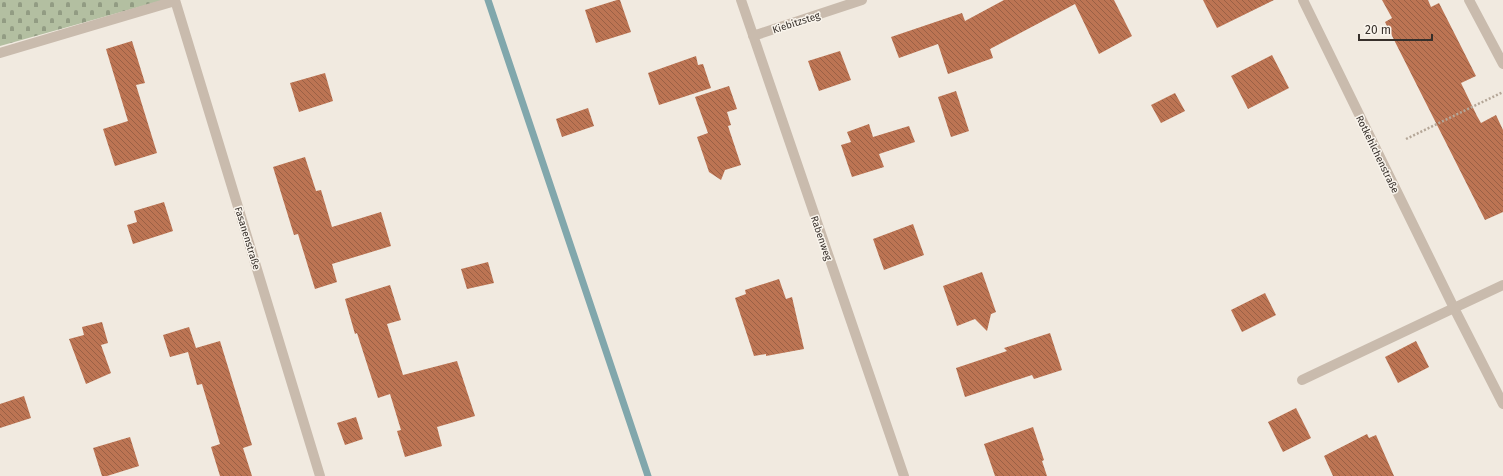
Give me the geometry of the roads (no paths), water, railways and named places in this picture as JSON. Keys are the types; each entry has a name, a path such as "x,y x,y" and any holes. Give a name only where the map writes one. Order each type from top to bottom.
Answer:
{"street":[{"name":"Rabenweg","path":"741,0 904,476"},
{"name":"Kiebitzsteg","path":"753,36 862,0"},
{"name":"Rotkehlchenstraße","path":"1303,0 1454,308 1503,404"},
{"path":"1469,0 1503,64"},
{"path":"0,53 175,1"},
{"name":"Fasanenstraße","path":"175,1 320,476"},
{"path":"1302,380 1503,285"}],"waterway":[{"path":"488,0 648,476"}]}
